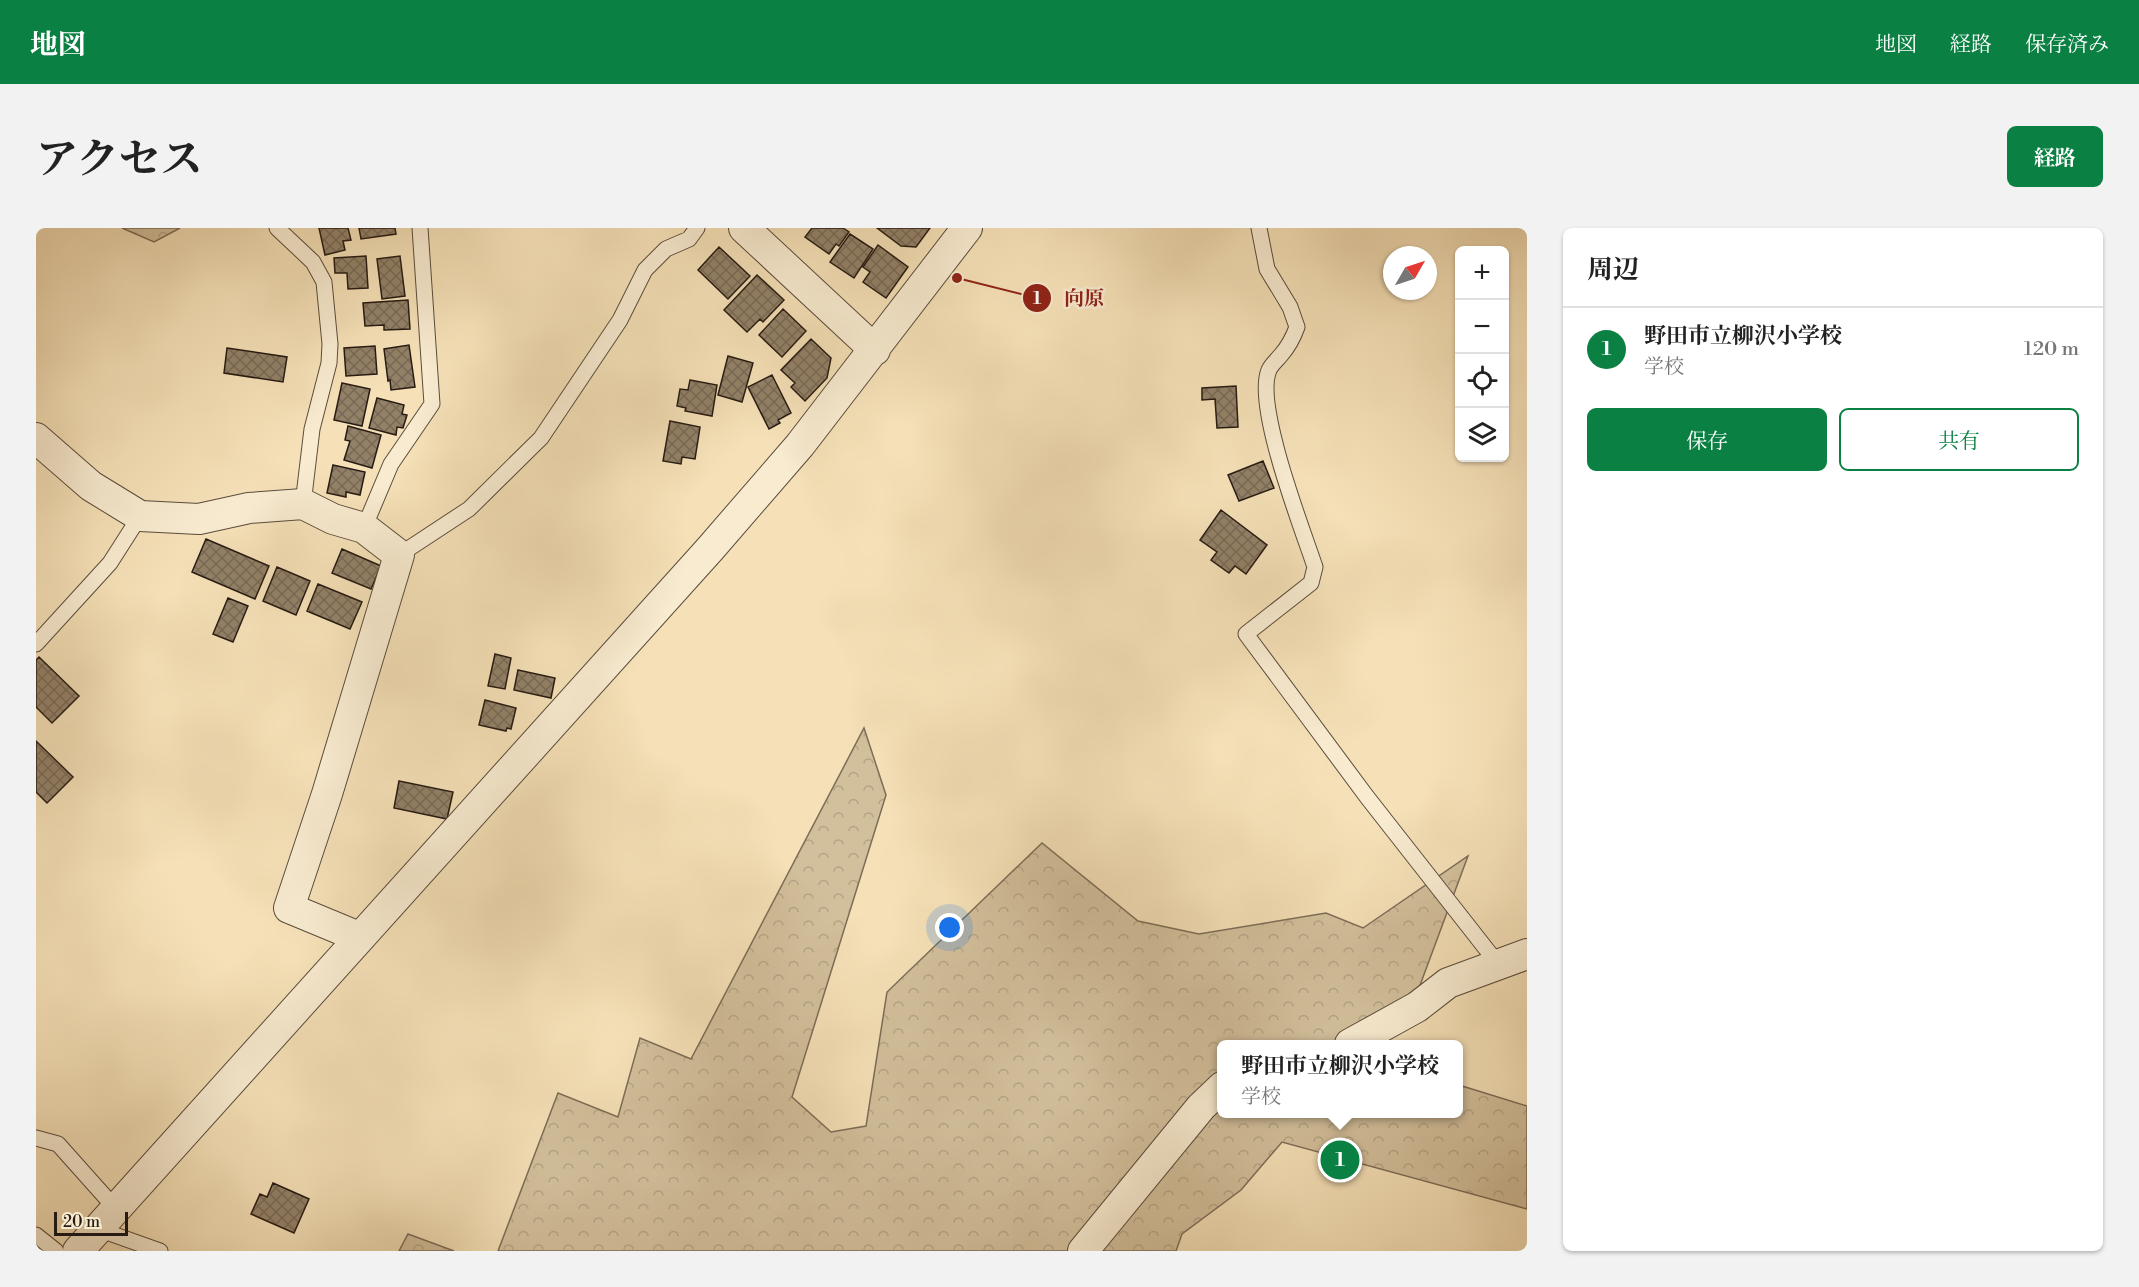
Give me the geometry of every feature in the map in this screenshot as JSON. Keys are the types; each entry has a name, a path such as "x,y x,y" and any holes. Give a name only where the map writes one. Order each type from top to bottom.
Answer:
{"street":[{"path":"744,228 875,350"},
{"path":"78,1251 710,549 800,445 967,228"},
{"path":"36,438 91,486 140,516 198,519 249,508 303,504 333,519 364,528 399,555 327,794 289,908 359,937"},
{"path":"1357,1040 1417,1007 1448,982 1527,954"},
{"path":"1083,1251 1201,1107 1217,1091"}],"lane":[{"path":"277,228 313,262 324,282 329,333 328,363 312,429 303,504"},
{"path":"364,528 390,464 432,404 420,228"},
{"path":"399,555 469,509 541,438 620,320 645,270 666,249 689,239 697,228"},
{"path":"1259,228 1267,268 1290,307 1297,327 1291,342 1269,369 1266,398 1280,466 1315,567 1311,583 1246,634 1367,797 1498,964"},
{"path":"36,644 110,562 140,516"},
{"path":"36,1138 58,1144 107,1219 160,1251"},
{"path":"36,1235 56,1251"}],"green space":[{"path":"122,228 180,228 154,242"},
{"path":"864,728 886,795 792,1097 831,1132 866,1126 887,992 1042,843 1138,921 1199,934 1326,913 1363,928 1468,856 1419,988 1384,1040 1217,1040 1217,1118 1463,1118 1463,1086 1527,1106 1527,1209 1282,1142 1241,1190 1182,1234 1176,1251 498,1251 558,1093 618,1117 640,1038 691,1059"},
{"path":"408,1234 454,1251 399,1251"}],"building":[{"path":"319,228 348,228 351,240 343,241 345,250 325,255"},
{"path":"359,228 395,228 396,234 361,239"},
{"path":"812,228 843,228 849,232 839,246 836,244 829,254 805,237"},
{"path":"877,228 930,228 916,247 901,246"},
{"path":"850,234 873,249 854,278 830,262"},
{"path":"878,245 908,267 886,298 863,282 870,272 863,267"},
{"path":"719,247 750,276 728,299 698,270"},
{"path":"366,256 368,288 348,289 347,273 335,273 334,258"},
{"path":"400,256 405,296 382,299 377,259"},
{"path":"757,275 784,300 763,322 760,319 747,332 724,310"},
{"path":"408,300 410,329 384,330 384,325 365,326 363,303"},
{"path":"783,309 806,331 782,357 759,335"},
{"path":"811,339 831,358 827,378 805,401 791,387 795,383 781,370"},
{"path":"409,345 415,387 391,390 384,349"},
{"path":"375,346 377,374 346,376 344,348"},
{"path":"227,348 287,357 283,382 224,373"},
{"path":"728,356 753,363 742,402 718,395"},
{"path":"772,375 791,413 778,420 780,423 769,429 748,387"},
{"path":"690,380 717,385 712,416 685,411 686,408 677,406 680,389 688,390"},
{"path":"342,383 370,389 362,426 334,420"},
{"path":"1236,386 1238,427 1217,428 1215,399 1202,400 1202,388"},
{"path":"377,398 404,405 402,414 407,415 403,428 397,427 396,435 369,428"},
{"path":"670,421 700,427 695,459 682,457 681,464 663,461"},
{"path":"348,426 381,435 372,468 344,460 350,441 345,440"},
{"path":"1263,461 1274,488 1239,501 1228,475"},
{"path":"333,465 365,472 360,495 346,492 346,497 327,493"},
{"path":"1221,510 1267,545 1246,574 1235,566 1229,573 1211,560 1217,552 1200,540"},
{"path":"206,539 269,566 255,599 192,572"},
{"path":"342,549 381,566 371,589 332,573"},
{"path":"277,567 310,581 296,615 263,601"},
{"path":"318,584 362,602 350,629 307,611"},
{"path":"228,598 248,606 233,642 213,634"},
{"path":"495,654 511,658 505,689 488,686"},
{"path":"39,657 79,696 52,723 36,707 36,660"},
{"path":"518,670 555,678 551,698 514,690"},
{"path":"485,700 516,708 511,729 507,728 506,731 479,725"},
{"path":"36,741 73,777 47,803 36,792"},
{"path":"399,781 453,792 447,819 394,808"},
{"path":"273,1183 309,1199 294,1233 251,1214 260,1194 267,1197"}],"place":[{"name":"向原","path":"957,278"},
{"name":"野田市立柳沢小学校","path":"1340,1160"}]}
